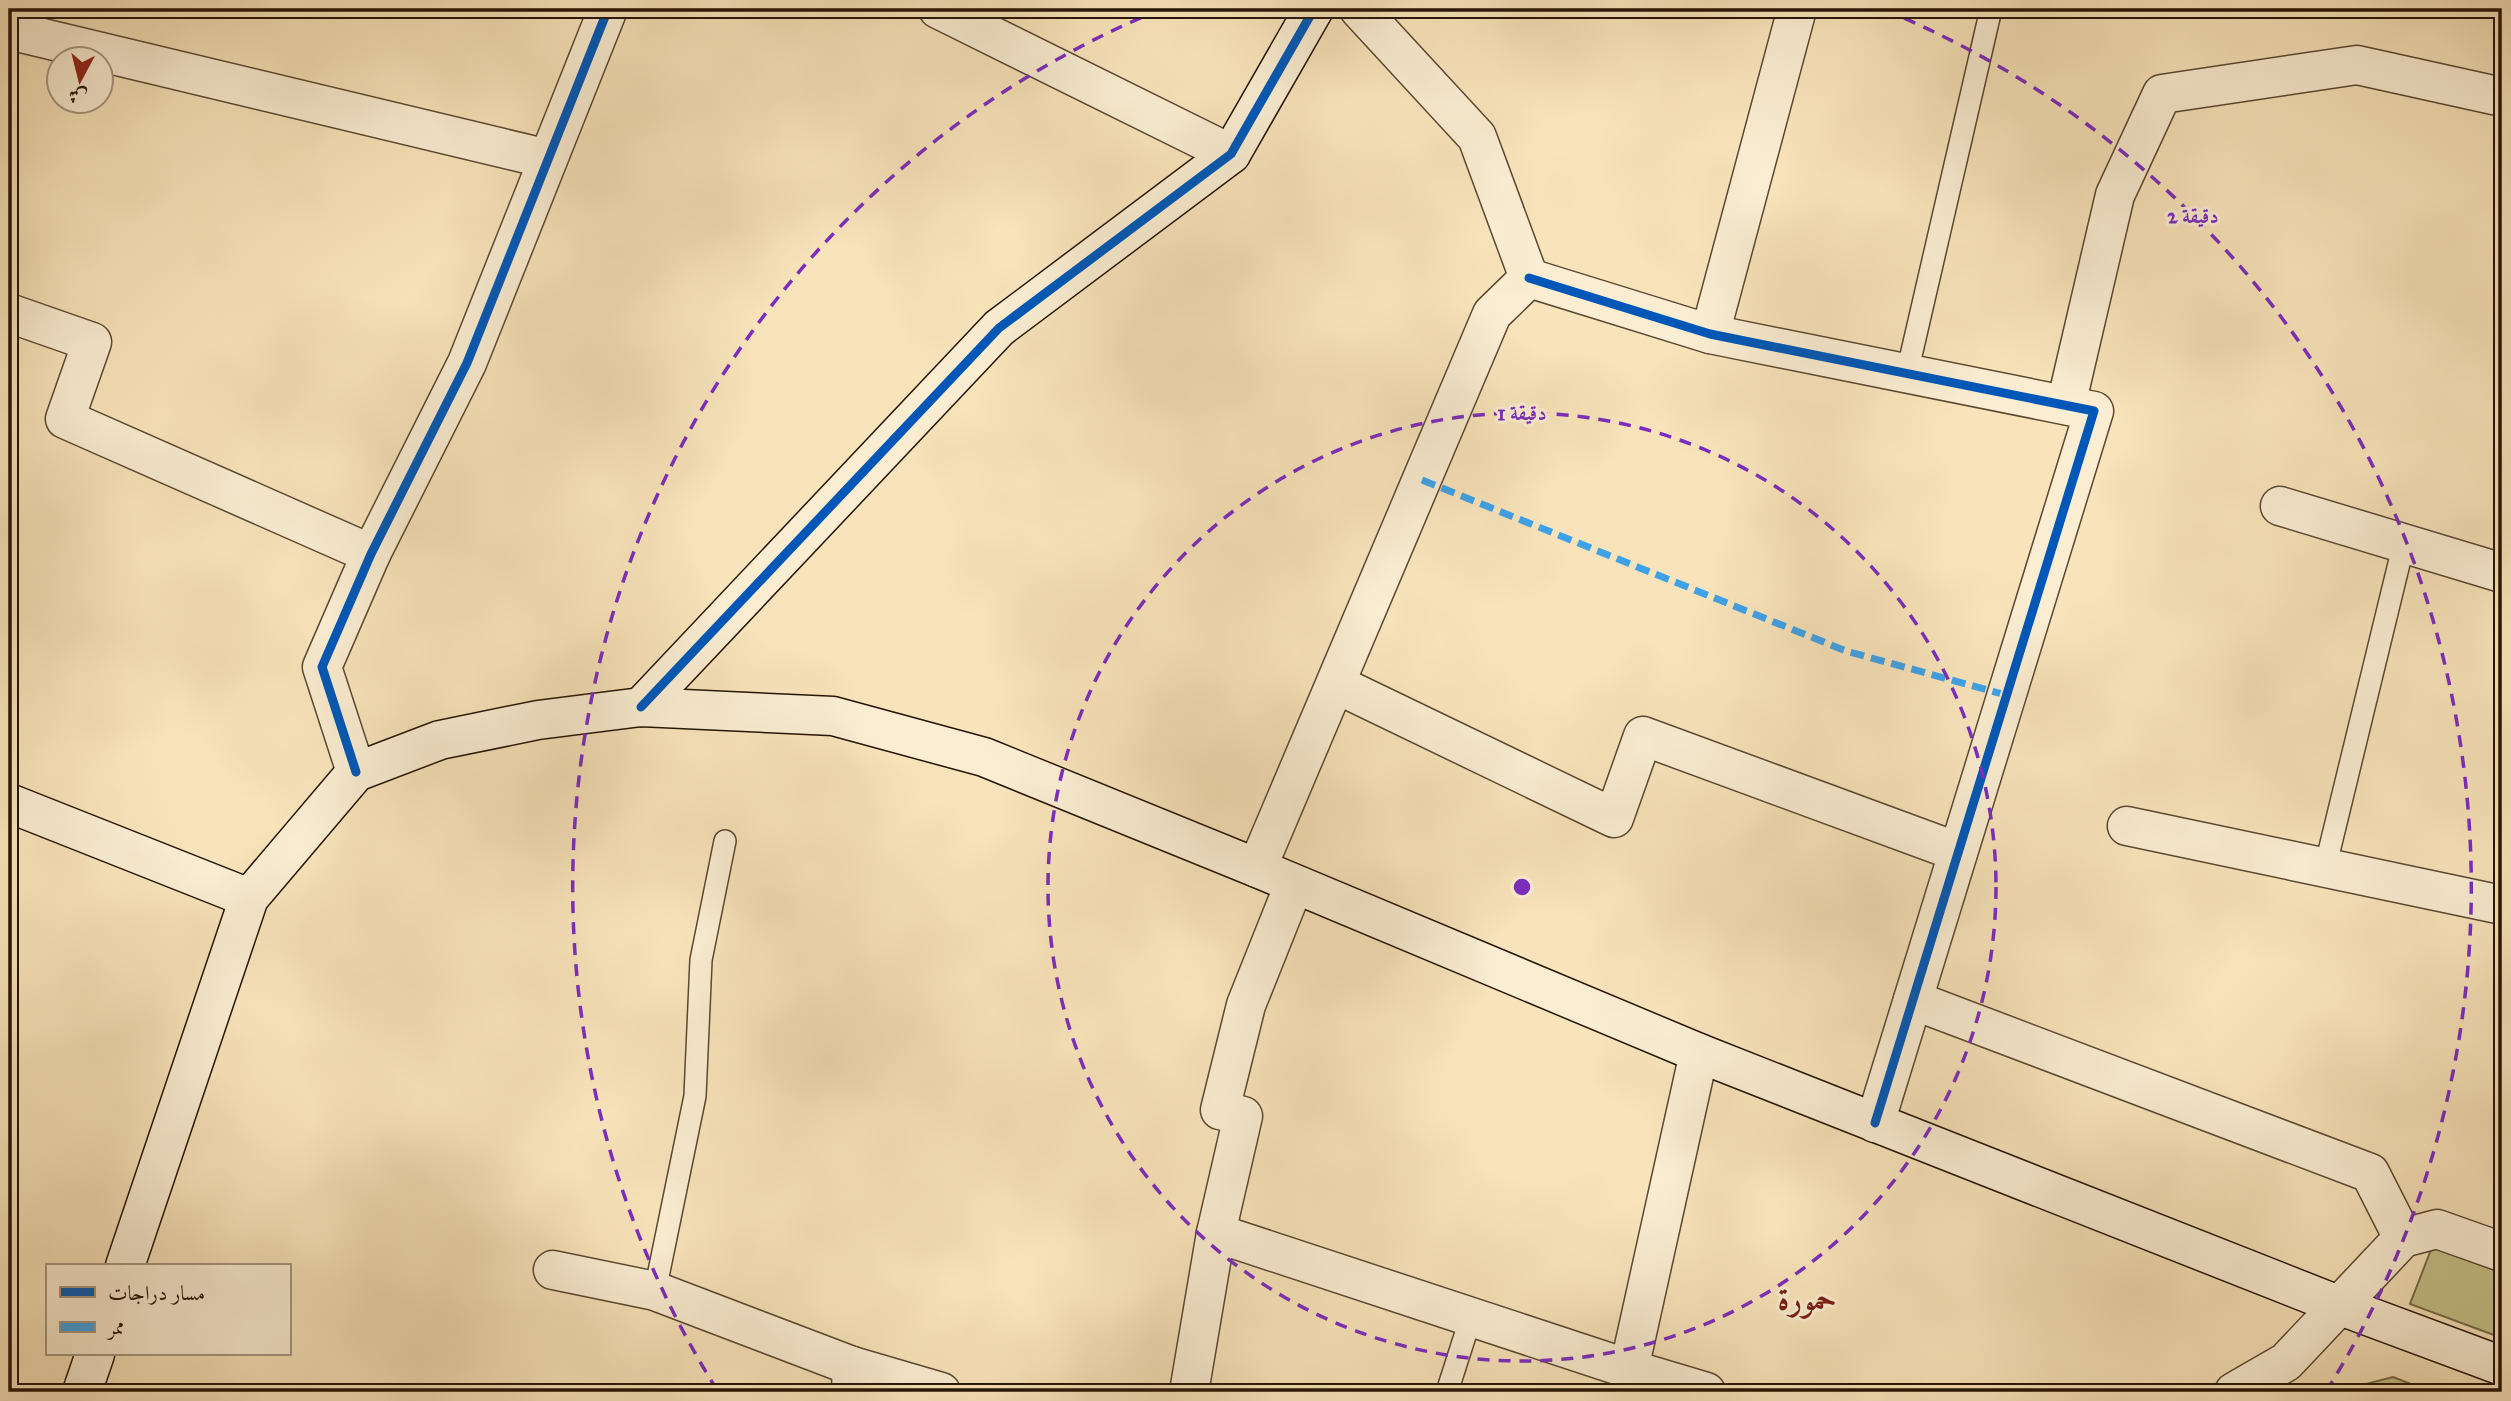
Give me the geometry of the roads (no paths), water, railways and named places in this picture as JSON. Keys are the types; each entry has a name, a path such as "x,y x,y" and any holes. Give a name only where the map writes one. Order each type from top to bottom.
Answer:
{"street":[{"path":"356,772 322,667 371,554 467,363 608,9"},
{"path":"937,9 1231,154"},
{"path":"641,707 999,328 1231,154 1314,9"},
{"path":"1359,9 1476,137 1529,278"},
{"path":"1710,334 1797,9"},
{"path":"9,30 548,159"},
{"path":"2066,405 2115,195 2162,94 2357,65 2502,97"},
{"path":"1529,278 1710,334 2094,411 1875,1123"},
{"path":"1258,868 1492,314 1529,278"},
{"path":"9,313 92,342 65,419 371,554"},
{"path":"2280,506 2502,573"},
{"path":"1336,684 1614,818 1643,736 1958,852"},
{"path":"126,1264 249,898 356,772 440,740 538,720 641,707 833,716 984,757 1258,868 1699,1053 2502,1366"},
{"path":"9,803 249,898"},
{"path":"2126,826 2502,905"},
{"path":"1189,1392 1216,1233 1243,1116 1220,1110 1246,1005 1294,885"},
{"path":"1913,1000 2370,1173 2403,1238"},
{"path":"1644,1379 1699,1053"},
{"path":"2234,1392 2286,1362 2403,1238 2437,1229 2502,1252"},
{"path":"1216,1233 1471,1317 1644,1379 1706,1392"},
{"path":"553,1269 655,1291 852,1379 941,1392"},
{"path":"82,1392 94,1356"}],"lane":[{"path":"1907,373 1991,9"},
{"path":"2325,868 2404,543"},
{"path":"655,1291 695,1096 701,960 725,841"},
{"path":"1447,1392 1471,1317"}],"district":[{"name":"حمورة","path":"1807,1299"}]}
